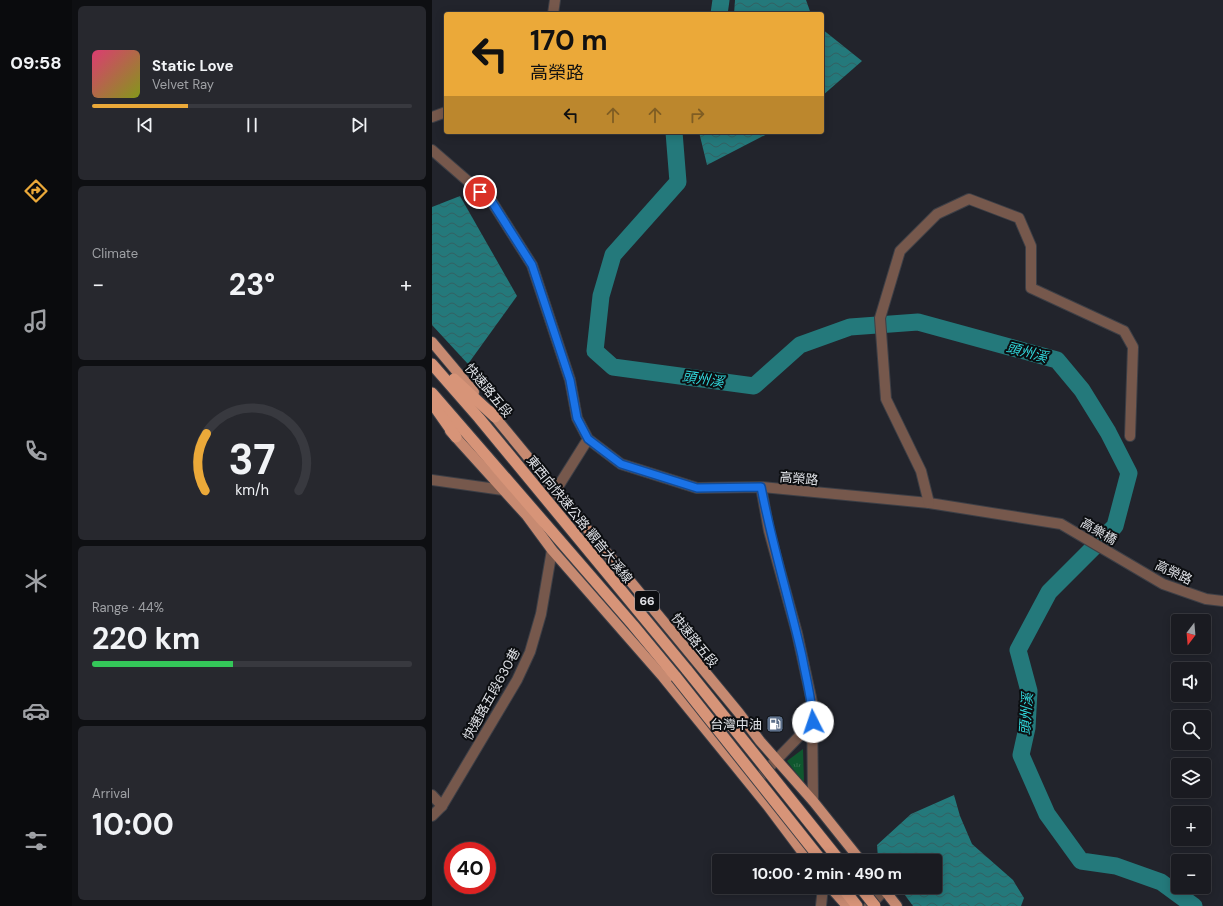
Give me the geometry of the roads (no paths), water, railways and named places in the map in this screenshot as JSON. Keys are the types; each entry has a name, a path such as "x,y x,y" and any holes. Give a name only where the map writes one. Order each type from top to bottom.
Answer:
{"highway":[{"path":"432,360 495,417"},
{"name":"東西向快速公路 觀音大溪線","path":"432,364 479,418 728,721 834,854"},
{"name":"東西向快速公路 觀音大溪線","path":"432,392 633,625 816,854"},
{"path":"432,403 456,437"},
{"path":"848,894 857,906"},
{"path":"866,894 875,906"}],"main road":[{"name":"快速路五段","path":"432,342 556,490 777,761 813,801 856,854"},
{"path":"432,410 527,516 552,550 663,677 804,854"},
{"path":"836,894 847,906"},
{"path":"888,894 897,906"}],"street":[{"path":"553,12 556,0"},
{"path":"432,117 444,113"},
{"name":"高榮路","path":"432,150 492,202 532,265 570,380 577,418 588,439 621,464 697,488 761,487 929,503 1060,524 1066,527"},
{"path":"929,503 922,471 886,400 880,318 900,251 937,214 969,198 1020,218 1031,246 1031,288 1124,331 1133,347 1130,436"},
{"path":"556,490 588,439"},
{"path":"432,480 503,490"},
{"path":"761,487 769,531 797,634 812,702 813,801"},
{"name":"高樂橋","path":"1066,527 1118,557"},
{"name":"快速路五段630巷","path":"432,816 442,806 517,680 530,652 541,614 552,550"},
{"name":"高榮路","path":"1118,557 1171,587 1206,599 1223,602"},
{"path":"751,786 777,761 813,722"},
{"path":"432,795 442,806"},
{"path":"821,906 822,894"},
{"path":"869,906 879,894"}],"water":[{"path":"735,0 806,0 810,12 734,12"},
{"path":"824,31 862,61 824,94"},
{"path":"699,134 767,134 707,165"},
{"path":"460,196 517,296 468,364 432,325 432,207"},
{"path":"954,795 960,816 972,844 1013,880 1024,898 1021,906 913,906 904,894 942,894 942,854 878,854 877,845 911,814"}],"waterway":[{"name":"頭州溪","path":"719,12 721,0"},
{"name":"頭州溪","path":"674,134 678,182 613,255 601,296 595,351 613,367 754,386 800,345 850,327 918,322 1057,360 1082,390 1108,432 1129,473 1115,526 1049,592 1018,650 1029,691 1027,728 1021,755 1047,814 1081,861 1116,866 1161,882 1194,906"}],"place":[{"name":"台灣中油","path":"775,724"}]}
